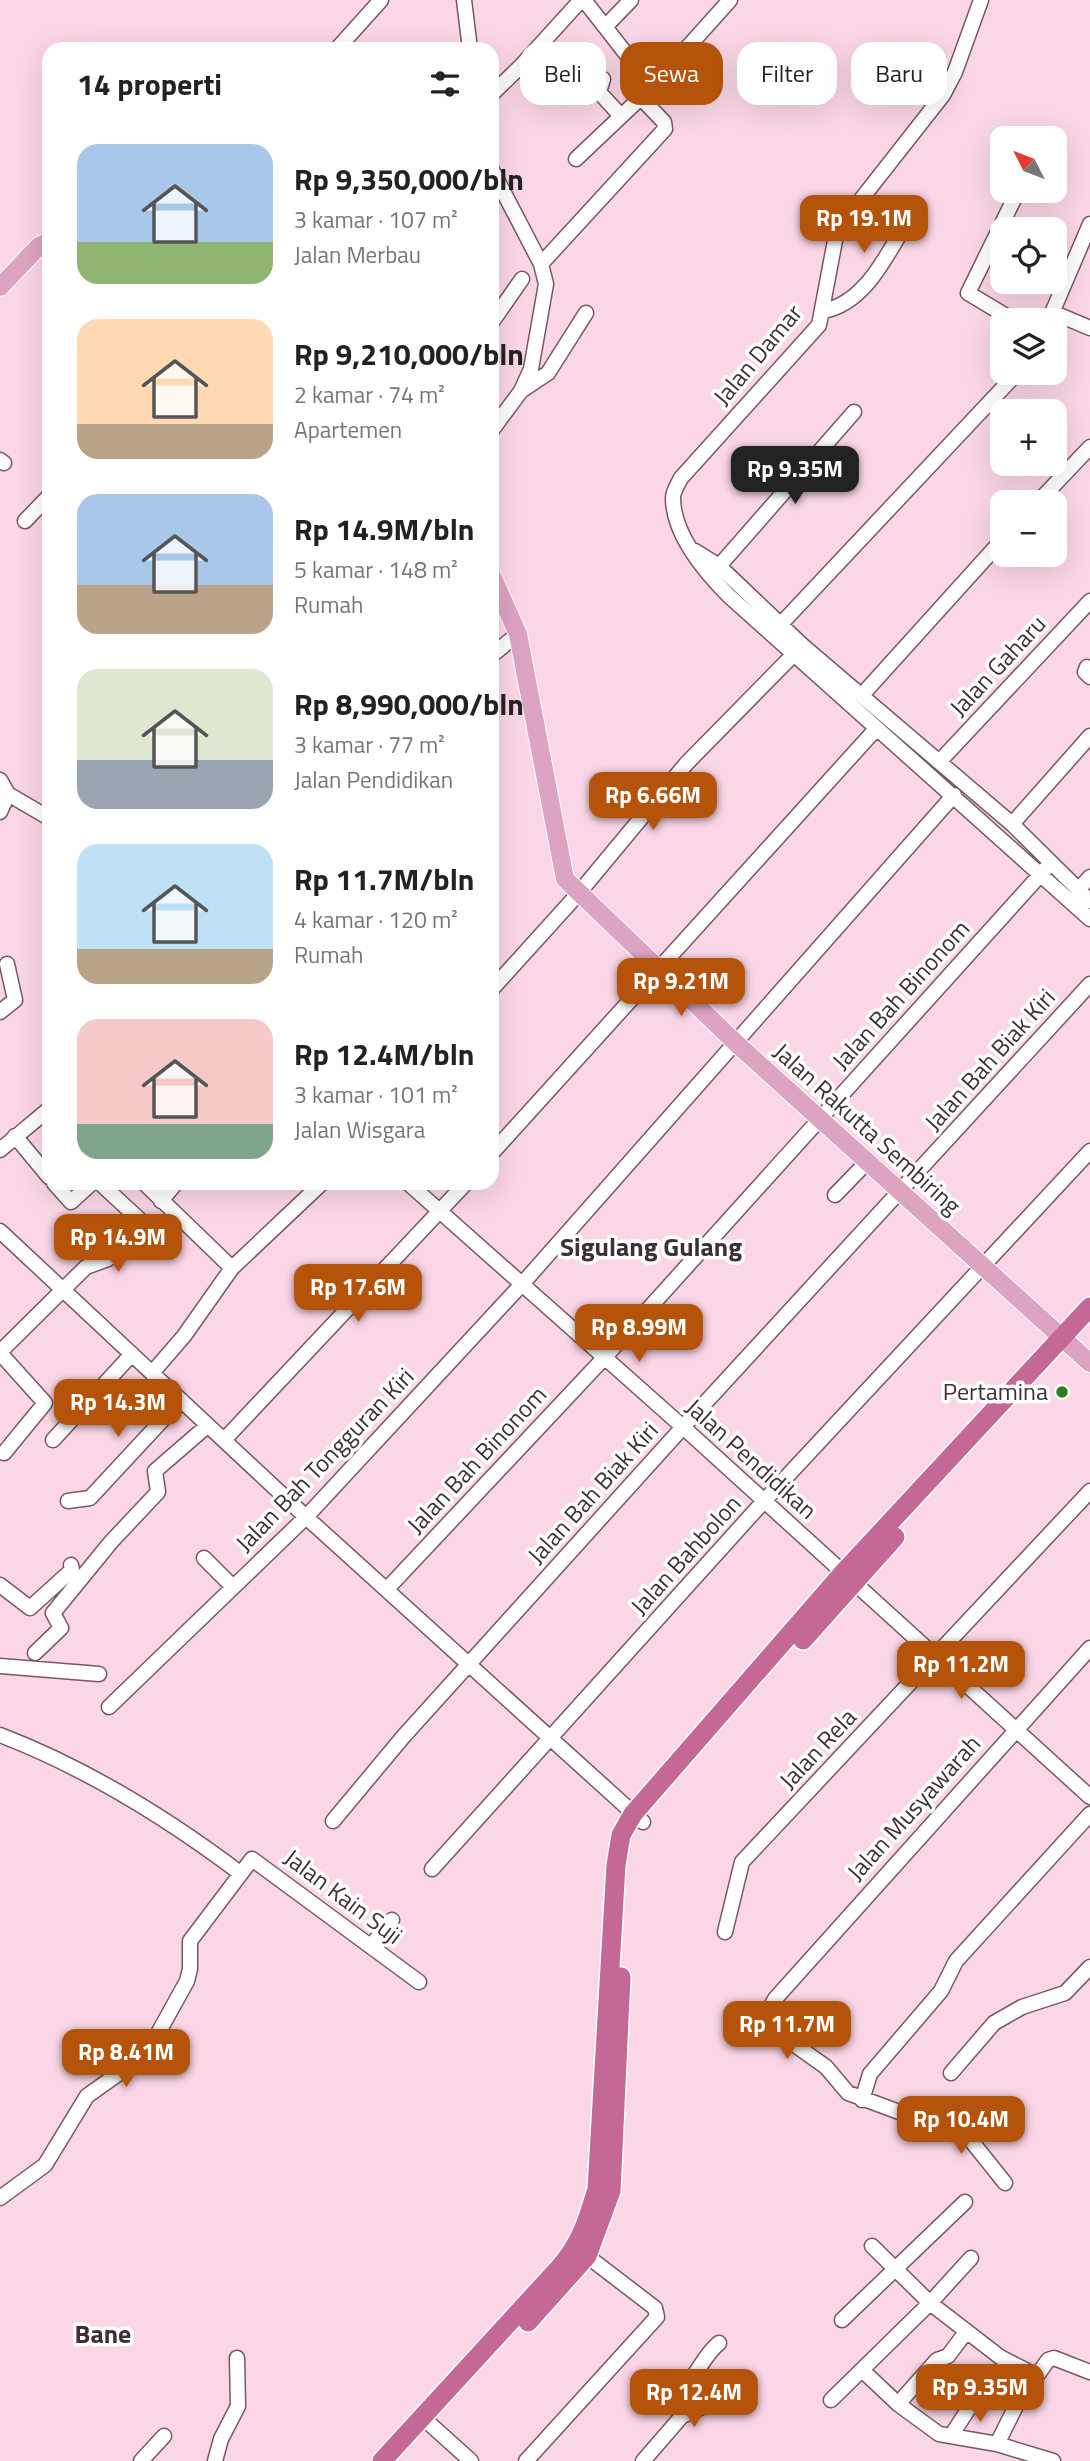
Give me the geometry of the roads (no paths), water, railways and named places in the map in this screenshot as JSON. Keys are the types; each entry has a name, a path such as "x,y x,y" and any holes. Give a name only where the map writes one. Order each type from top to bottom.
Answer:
{"highway":[{"path":"382,2461 560,2267 585,2231 597,2189 616,1865 621,1835 849,1578 1067,1341 1090,1307"},
{"path":"1067,1341 1090,1325"},
{"path":"399,2461 587,2256 611,2191 627,1866 638,1818"}],"main road":[{"path":"0,287 42,244"},
{"name":"Jalan Rakutta Sembiring","path":"499,592 517,634 565,878 578,894 737,1044 1090,1363"}],"street":[{"path":"343,42 381,0"},
{"path":"464,0 469,42"},
{"path":"499,87 582,0 620,46"},
{"path":"605,27 631,0"},
{"path":"692,42 730,0"},
{"name":"Jalan Damar","path":"981,0 955,72 943,95 837,230 818,325 681,478 673,495 678,523 694,550 793,655 954,794 1090,901"},
{"path":"606,100 621,116"},
{"path":"576,159 633,105"},
{"path":"541,264 665,129 664,122 648,105"},
{"path":"499,201 541,264 546,284 531,369 521,391 499,421"},
{"path":"993,308 968,293 1012,203"},
{"path":"823,310 846,304 866,285 912,213"},
{"path":"1053,308 1090,224"},
{"path":"499,312 522,279"},
{"path":"521,391 548,373 586,313"},
{"path":"1067,321 1090,328"},
{"path":"780,625 1006,385"},
{"path":"714,571 854,412"},
{"path":"1051,490 1088,455"},
{"path":"24,521 42,503"},
{"path":"862,695 990,553"},
{"name":"Jalan Damar","path":"714,571 1012,824 1046,869 1090,919"},
{"name":"Jalan Gaharu","path":"939,762 1090,601"},
{"path":"499,649 517,634"},
{"path":"499,981 578,894 686,764 793,655"},
{"path":"499,1145 876,729"},
{"path":"1012,824 1090,736"},
{"path":"0,779 8,794 42,814"},
{"path":"0,812 8,794"},
{"name":"Jalan Bah Tongguran Kiri","path":"109,1707 306,1517 523,1283 737,1044 954,794"},
{"name":"Jalan Bah Binonom","path":"387,1589 605,1357 1046,869"},
{"path":"1078,890 1090,877"},
{"path":"0,1012 15,1000 7,964"},
{"name":"Jalan Bah Biak Kiri","path":"333,1821 403,1737 683,1427 901,1193 1090,984"},
{"path":"0,1150 42,1115"},
{"path":"15,1136 42,1169"},
{"name":"Jalan Bahbolon","path":"432,1869 553,1739 764,1501 1090,1150"},
{"path":"835,1195 867,1162"},
{"path":"60,1190 71,1202 84,1190"},
{"path":"4,1452 46,1404 0,1353 62,1289 87,1266 108,1259 142,1222 108,1190"},
{"path":"151,1190 232,1268"},
{"path":"162,1201 171,1190"},
{"path":"152,1373 184,1336 232,1268 315,1190"},
{"name":"Jalan Pendidikan","path":"416,1190 683,1427 1090,1797"},
{"path":"224,1440 460,1190"},
{"path":"0,1231 206,1426 638,1818"},
{"path":"53,1440 132,1354"},
{"path":"68,1501 90,1498 181,1400"},
{"path":"53,1616 111,1542 158,1492 155,1471 206,1426"},
{"name":"Jalan Rela","path":"724,1932 742,1863 1090,1492"},
{"path":"204,1558 233,1587"},
{"path":"0,1585 28,1608 72,1570 71,1565"},
{"path":"33,1605 39,1612 53,1616 61,1628 35,1653"},
{"name":"Jalan Musyawarah","path":"862,2100 846,2091 826,2067 780,2032 768,2011 775,1999 1090,1648"},
{"path":"0,1666 99,1674"},
{"path":"0,1735 70,1765 185,1833 240,1873 190,1941 187,1981 156,2037 125,2069 87,2096 45,2165 0,2198"},
{"path":"1005,2183 969,2138 862,2100 870,2074 941,1991 956,1961 1090,1814"},
{"name":"Jalan Kain Suji","path":"240,1873 254,1859 419,1982"},
{"path":"371,1946 392,1920"},
{"path":"951,2073 980,2037 1004,2015 1065,1993 1090,1967"},
{"path":"842,2320 965,2202"},
{"path":"872,2246 930,2303 1000,2357 1035,2375"},
{"path":"526,2461 657,2317 655,2308 587,2256"},
{"path":"831,2400 930,2303 971,2258"},
{"path":"898,2404 937,2360 948,2356 967,2332"},
{"path":"695,2409 695,2398 686,2385 697,2375 709,2351 719,2343"},
{"path":"215,2461 216,2451 238,2406 237,2358"},
{"path":"997,2444 1035,2375 1051,2358 1090,2372"},
{"path":"862,2370 898,2404 937,2433 997,2444 1053,2461"},
{"path":"643,2461 682,2416 741,2390"},
{"path":"951,2436 978,2394"},
{"path":"431,2426 471,2461"},
{"path":"141,2461 164,2436"}],"place":[{"name":"Pertamina","path":"1062,1392"}],"district":[{"name":"Sigulang Gulang","path":"651,1247"},
{"name":"Bane","path":"103,2334"}]}
